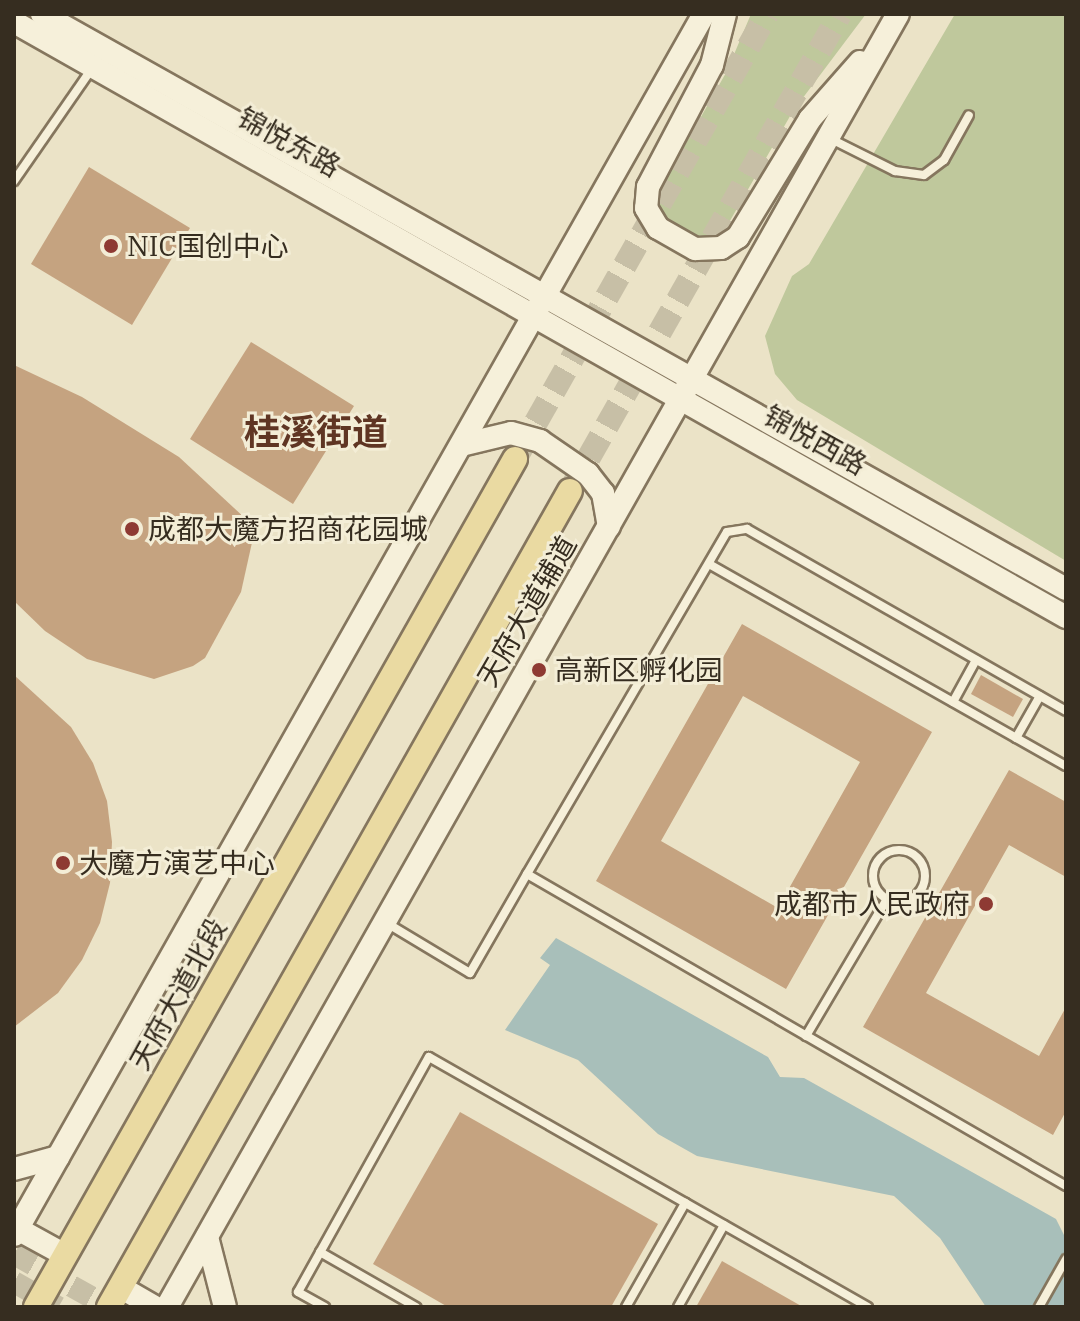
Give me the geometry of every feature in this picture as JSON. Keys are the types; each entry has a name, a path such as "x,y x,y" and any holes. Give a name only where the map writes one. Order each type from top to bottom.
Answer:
{"main road":[{"name":"天府大道北段","path":"36,1307 515,459"},
{"path":"114,1297 570,491"}],"street":[{"path":"65,1255 15,1230 704,14"},
{"path":"725,14 712,65 648,187 646,208 658,228 695,249 721,248 738,237 810,119 894,21"},
{"name":"锦悦东路","path":"46,15 546,294"},
{"name":"天府大道辅道","path":"167,1307 894,21"},
{"name":"锦悦东路","path":"14,22 535,314"},
{"name":"锦悦西路","path":"546,294 1066,589"},
{"name":"锦悦西路","path":"535,314 1066,617"},
{"path":"461,445 511,433 540,441 588,474 603,493 609,526"},
{"path":"14,1169 58,1157"},
{"path":"207,1237 225,1307"},
{"path":"114,1297 154,1307"}],"lane":[{"path":"14,181 93,66"},
{"path":"829,138 895,171 924,175 944,160 969,115"},
{"path":"385,922 470,973 727,532 747,529 1066,711"},
{"path":"709,564 1066,766"},
{"path":"953,702 976,660"},
{"path":"1016,738 1040,696"},
{"path":"896,850 912,853 925,876 919,892 904,902 887,899 875,887 876,863 896,850"},
{"path":"527,874 1066,1186"},
{"path":"806,1036 887,899"},
{"path":"325,1307 298,1292 429,1057 868,1307"},
{"path":"626,1307 685,1203"},
{"path":"678,1307 724,1225"},
{"path":"320,1252 416,1307"},
{"path":"1039,1307 1066,1259"}],"green space":[{"path":"751,14 866,14 793,111 727,226 716,239 698,243 659,218 656,196 727,71"},
{"path":"955,14 1066,14 1066,561 797,400 775,374 765,336 792,276 809,264"}],"water":[{"path":"556,938 768,1057 780,1077 804,1078 1056,1219 1066,1239 1066,1307 986,1307 940,1238 894,1196 697,1156 658,1134 578,1060 505,1030 550,965 540,958"}],"building":[{"name":"NIC国创中心","path":"89,167 190,228 132,325 31,264"},
{"path":"251,342 354,406 293,504 190,439"},
{"name":"成都大魔方招商花园城","path":"14,365 82,397 179,457 247,520 253,538 241,592 205,658 193,666 154,679 87,659 45,631 14,601"},
{"path":"742,624 932,732 786,989 596,881","holes":["743,696 860,762 778,908 661,841"]},
{"name":"大魔方演艺中心","path":"14,675 71,727 93,763 107,801 112,842 110,883 100,923 82,960 58,993 14,1027"},
{"path":"981,675 1023,699 1013,717 971,694"},
{"path":"1009,770 1066,802 1066,877 1009,845 926,993 1039,1056 1066,1007 1066,1111 1053,1135 863,1027"},
{"path":"460,1112 658,1224 611,1307 448,1307 373,1264"},
{"path":"722,1261 803,1307 696,1307"}],"tunnel":[{"path":"518,454 767,14"},
{"path":"571,489 840,14"},
{"path":"14,1254 109,1307"},
{"path":"14,1282 58,1307"}],"place":[{"name":"NIC国创中心","path":"111,246"},
{"name":"成都大魔方招商花园城","path":"132,529"},
{"name":"高新区孵化园","path":"539,670"},
{"name":"大魔方演艺中心","path":"63,863"},
{"name":"成都市人民政府","path":"986,904"}],"district":[{"name":"桂溪街道","path":"316,432"}]}
